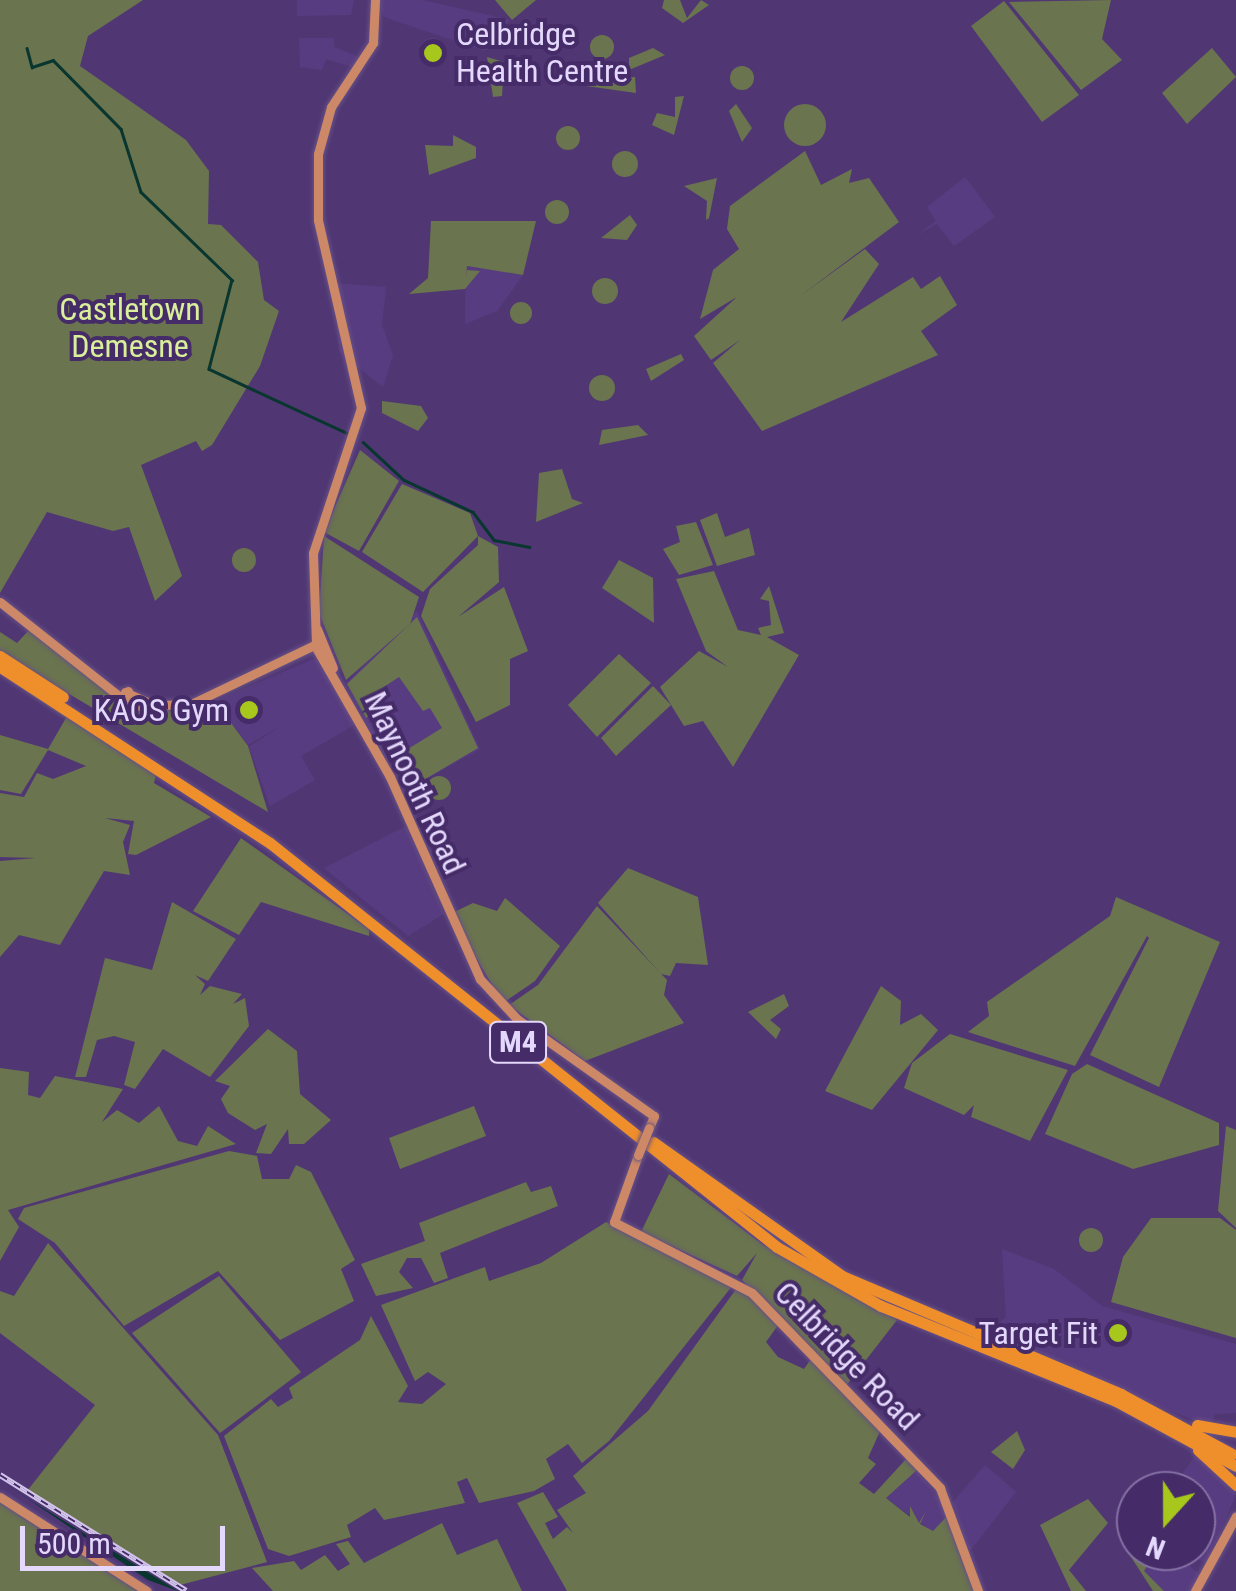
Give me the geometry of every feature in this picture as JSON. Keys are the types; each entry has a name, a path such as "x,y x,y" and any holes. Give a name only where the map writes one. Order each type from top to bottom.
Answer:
{"highway":[{"path":"0,658 61,700"},
{"path":"0,669 61,700"},
{"name":"M4","path":"61,700 270,843 777,1247 907,1318 1028,1366 1236,1466"},
{"name":"M4","path":"61,700 280,842 774,1235 893,1303 1059,1368 1236,1456"},
{"path":"1028,1366 1168,1430 1236,1485"},
{"path":"1059,1368 1210,1430 1236,1432"}],"main road":[{"name":"Maynooth Road","path":"375,0 378,20 330,107 318,154 318,220 360,388 356,444 312,553 314,617 321,649 448,914 495,999 654,1116 612,1220"},
{"path":"0,602 108,691 159,706 206,700 321,649"},
{"name":"Celbridge Road","path":"612,1220 752,1293 940,1488 978,1591"},
{"path":"0,1497 148,1591"},
{"path":"1195,1591 1236,1516"}],"shaded area":[{"path":"297,0 354,0 351,15 297,16"},
{"path":"378,0 422,0 510,20 485,51 384,17"},
{"path":"299,38 334,38 334,47 364,59 356,68 326,59 322,70 300,67"},
{"name":"Celbridge Health Centre","path":"432,38 441,41 441,59 432,62 423,59 420,50 423,41"},
{"path":"965,177 995,217 954,246 937,224 917,235 936,221 927,207"},
{"path":"466,266 523,275 497,311 465,324"},
{"path":"334,283 386,287 382,325 393,355 383,387 339,352"},
{"path":"417,611 480,749 421,782 404,758 388,764 346,683"},
{"path":"316,658 356,724 301,756 315,780 270,806 249,747 282,725 248,745 215,701"},
{"path":"406,826 444,914 408,936 324,868"},
{"path":"1002,1249 1054,1269 1102,1306 1236,1344 1236,1413 1215,1414 1210,1427 985,1335 1006,1317"},
{"path":"1197,1453 1214,1471 1184,1471"},
{"path":"985,1465 1016,1492 969,1552 953,1502"},
{"path":"917,1470 949,1514 933,1532 886,1498"},
{"path":"1216,1473 1236,1495 1216,1541"},
{"path":"0,1480 30,1500 178,1591 148,1580"},
{"path":"1143,1571 1196,1571 1201,1575 1190,1591 1164,1591"}],"green space":[{"name":"Castletown Demesne","path":"0,0 143,0 88,36 80,66 186,140 209,171 208,224 221,225 258,262 264,300 279,311 260,366 212,445 202,451 196,441 141,465 182,576 155,601 129,527 113,531 47,512 0,593"},
{"path":"495,0 536,0 512,20"},
{"path":"664,0 680,0 687,18 701,0 709,5 683,23 662,8"},
{"path":"1111,0 1102,39 1122,60 1081,90 1009,2"},
{"path":"1004,1 1079,95 1042,122 971,26"},
{"path":"602,35 614,47 602,59 590,47"},
{"path":"653,48 665,55 629,70 629,58"},
{"path":"1212,48 1236,77 1187,124 1162,93"},
{"path":"487,57 504,62 502,96 493,97"},
{"path":"742,66 751,69 751,87 742,90 733,87 730,78 733,69"},
{"path":"635,77 636,93 586,86 590,81"},
{"path":"684,96 674,135 652,125 657,113 675,117 675,97"},
{"path":"736,104 752,128 742,142 729,111"},
{"path":"805,104 820,110 826,125 820,140 805,146 790,140 784,125 790,110"},
{"path":"568,126 577,129 577,147 568,150 559,147 556,138 559,129"},
{"path":"453,135 476,147 476,158 429,175 425,145 453,146"},
{"path":"625,151 634,155 638,164 634,173 625,177 616,173 612,164 616,155"},
{"path":"805,151 821,185 852,169 849,183 869,178 899,222 800,296 865,249 879,264 841,322 913,277 921,289 940,276 957,305 921,331 938,355 762,431 713,363 740,340 711,360 694,336 737,297 700,319 713,270 739,249 727,229 730,206"},
{"path":"717,178 706,220 707,201 684,186"},
{"path":"552,200 562,200 569,212 562,224 552,224 545,217 545,207"},
{"path":"630,215 637,225 627,240 601,238"},
{"path":"431,221 536,221 523,275 467,266 466,279 467,270 480,271 465,289 409,294 428,278"},
{"path":"605,278 614,282 618,291 614,300 605,304 596,300 592,291 596,282"},
{"path":"521,302 529,305 529,321 521,324 513,321 510,313 513,305"},
{"path":"681,354 684,360 651,381 646,369"},
{"path":"602,375 611,379 615,388 611,397 602,401 593,397 589,388 593,379"},
{"path":"382,401 421,406 428,418 418,431 382,413"},
{"path":"638,425 648,435 599,445 602,430"},
{"path":"360,450 399,481 359,551 324,532"},
{"path":"562,469 572,499 583,503 536,522 539,473"},
{"path":"402,484 470,513 478,536 423,592 362,552"},
{"path":"717,513 725,537 749,528 755,555 717,566 700,520"},
{"path":"696,522 713,565 679,575 663,549 680,542 676,526"},
{"path":"324,536 419,597 410,624 346,680 319,613"},
{"path":"478,536 498,547 499,582 458,617 504,587 528,651 510,659 510,705 476,722 421,616 430,589 478,545"},
{"path":"244,548 256,560 244,572 232,560"},
{"path":"619,560 653,578 654,623 602,588"},
{"path":"714,571 738,630 761,635 758,628 771,625 769,601 760,599 769,586 784,633 767,637 799,655 733,767 703,721 684,726 660,687 699,651 728,667 706,651 676,579"},
{"path":"417,617 478,748 422,781 403,752 442,728 430,708 423,711 399,677 370,696 377,710 366,718 347,684"},
{"path":"29,630 114,696 147,707 215,701 248,746 268,812 0,653 0,632 17,643"},
{"path":"619,654 651,683 597,737 568,705"},
{"path":"0,674 156,775 154,783 211,817 136,855 128,854 134,821 105,818 130,825 123,842 130,875 104,871 60,945 19,935 0,957 0,861 36,858 0,857 0,793 24,797 37,773 53,779 86,766 48,750 21,794 0,790 0,735 48,749 66,718"},
{"path":"653,686 671,705 616,756 601,738"},
{"path":"439,776 448,779 448,797 439,800 430,797 427,788 430,779"},
{"path":"241,838 369,929 369,936 261,902 239,935 193,911"},
{"path":"628,868 698,897 708,965 676,963 670,976 661,974 598,903"},
{"path":"1116,897 1220,942 1159,1087 1090,1055 1147,936 1075,1066 968,1032 989,1016 987,1002 1110,916"},
{"path":"505,898 560,946 535,981 503,1003 450,914 473,903 497,911"},
{"path":"172,902 236,939 208,981 195,975 205,984 200,995 210,986 242,994 233,1004 245,998 249,1026 210,1077 163,1049 135,1089 124,1085 135,1042 114,1036 97,1040 86,1077 75,1077 105,958 152,970"},
{"path":"597,906 667,980 664,995 684,1023 585,1061 509,1005 538,985"},
{"path":"881,986 901,1001 900,1025 921,1014 938,1030 872,1110 825,1091"},
{"path":"784,994 789,1006 770,1020 781,1029 776,1039 748,1012"},
{"path":"268,1029 297,1051 300,1094 331,1120 304,1144 289,1144 288,1129 271,1154 256,1153 267,1124 255,1130 228,1113 221,1099 230,1086 215,1081"},
{"path":"950,1034 1068,1070 1030,1141 971,1117 974,1105 964,1115 904,1088 912,1063"},
{"path":"1087,1064 1219,1123 1219,1145 1133,1169 1045,1134 1072,1074"},
{"path":"0,1068 29,1072 28,1095 40,1098 55,1076 123,1089 102,1122 117,1110 139,1123 159,1106 178,1141 197,1146 208,1126 236,1144 8,1210 19,1227 0,1261"},
{"path":"474,1106 486,1136 400,1169 389,1138"},
{"path":"1226,1126 1236,1130 1236,1228 1218,1211"},
{"path":"229,1151 257,1156 262,1179 289,1179 296,1165 311,1172 355,1260 341,1269 354,1301 280,1340 218,1271 124,1326 55,1243 18,1219 24,1208"},
{"path":"669,1174 762,1244 897,1320 845,1387 742,1280 757,1253 737,1276 641,1232"},
{"path":"526,1182 531,1192 551,1186 558,1206 440,1253 448,1278 434,1283 421,1258 407,1258 399,1272 413,1288 376,1296 361,1264 425,1241 419,1223"},
{"path":"1151,1218 1220,1218 1236,1230 1236,1338 1111,1302 1123,1257"},
{"path":"606,1222 733,1285 609,1441 582,1463 568,1444 546,1459 555,1479 534,1491 479,1503 467,1478 457,1482 465,1503 384,1520 375,1508 347,1525 351,1537 289,1556 268,1549 224,1436 271,1399 278,1407 293,1398 289,1388 360,1340 371,1316 408,1386 398,1402 422,1404 446,1384 428,1372 415,1381 381,1305 485,1267 489,1281 541,1263"},
{"path":"1091,1228 1103,1240 1091,1252 1079,1240"},
{"path":"48,1243 218,1435 267,1562 180,1585 27,1491 95,1405 0,1333 0,1291 14,1296"},
{"path":"219,1276 301,1372 220,1433 132,1333"},
{"path":"739,1285 779,1324 766,1342 778,1357 804,1369 811,1359 881,1429 868,1458 876,1464 859,1483 874,1494 907,1458 917,1470 886,1498 910,1517 910,1506 919,1523 926,1511 920,1524 933,1531 949,1514 975,1591 567,1591 517,1503 543,1492 558,1517 545,1523 553,1539 567,1527 573,1533 557,1510 586,1493 573,1476 648,1411"},
{"path":"1017,1431 1025,1450 1013,1469 991,1452"},
{"path":"1088,1499 1108,1523 1069,1570 1086,1591 1071,1591 1040,1525"},
{"path":"0,1501 142,1591 0,1591"},
{"path":"442,1523 457,1555 497,1539 522,1591 273,1591 252,1568 294,1561 301,1570 325,1555 338,1571 350,1564 336,1544 348,1541 364,1563"},
{"path":"1140,1571 1164,1591 1153,1591"}],"waterway":[{"path":"27,48 32,67 53,60 121,129 141,192 232,280 209,369 347,433"},
{"path":"363,442 404,480 473,512 494,540 529,547"}],"railway":[{"path":"0,1475 186,1591"}],"place":[{"name":"Celbridge Health Centre","path":"433,53"},
{"name":"KAOS Gym","path":"249,710"},
{"name":"Target Fit","path":"1118,1333"}]}
